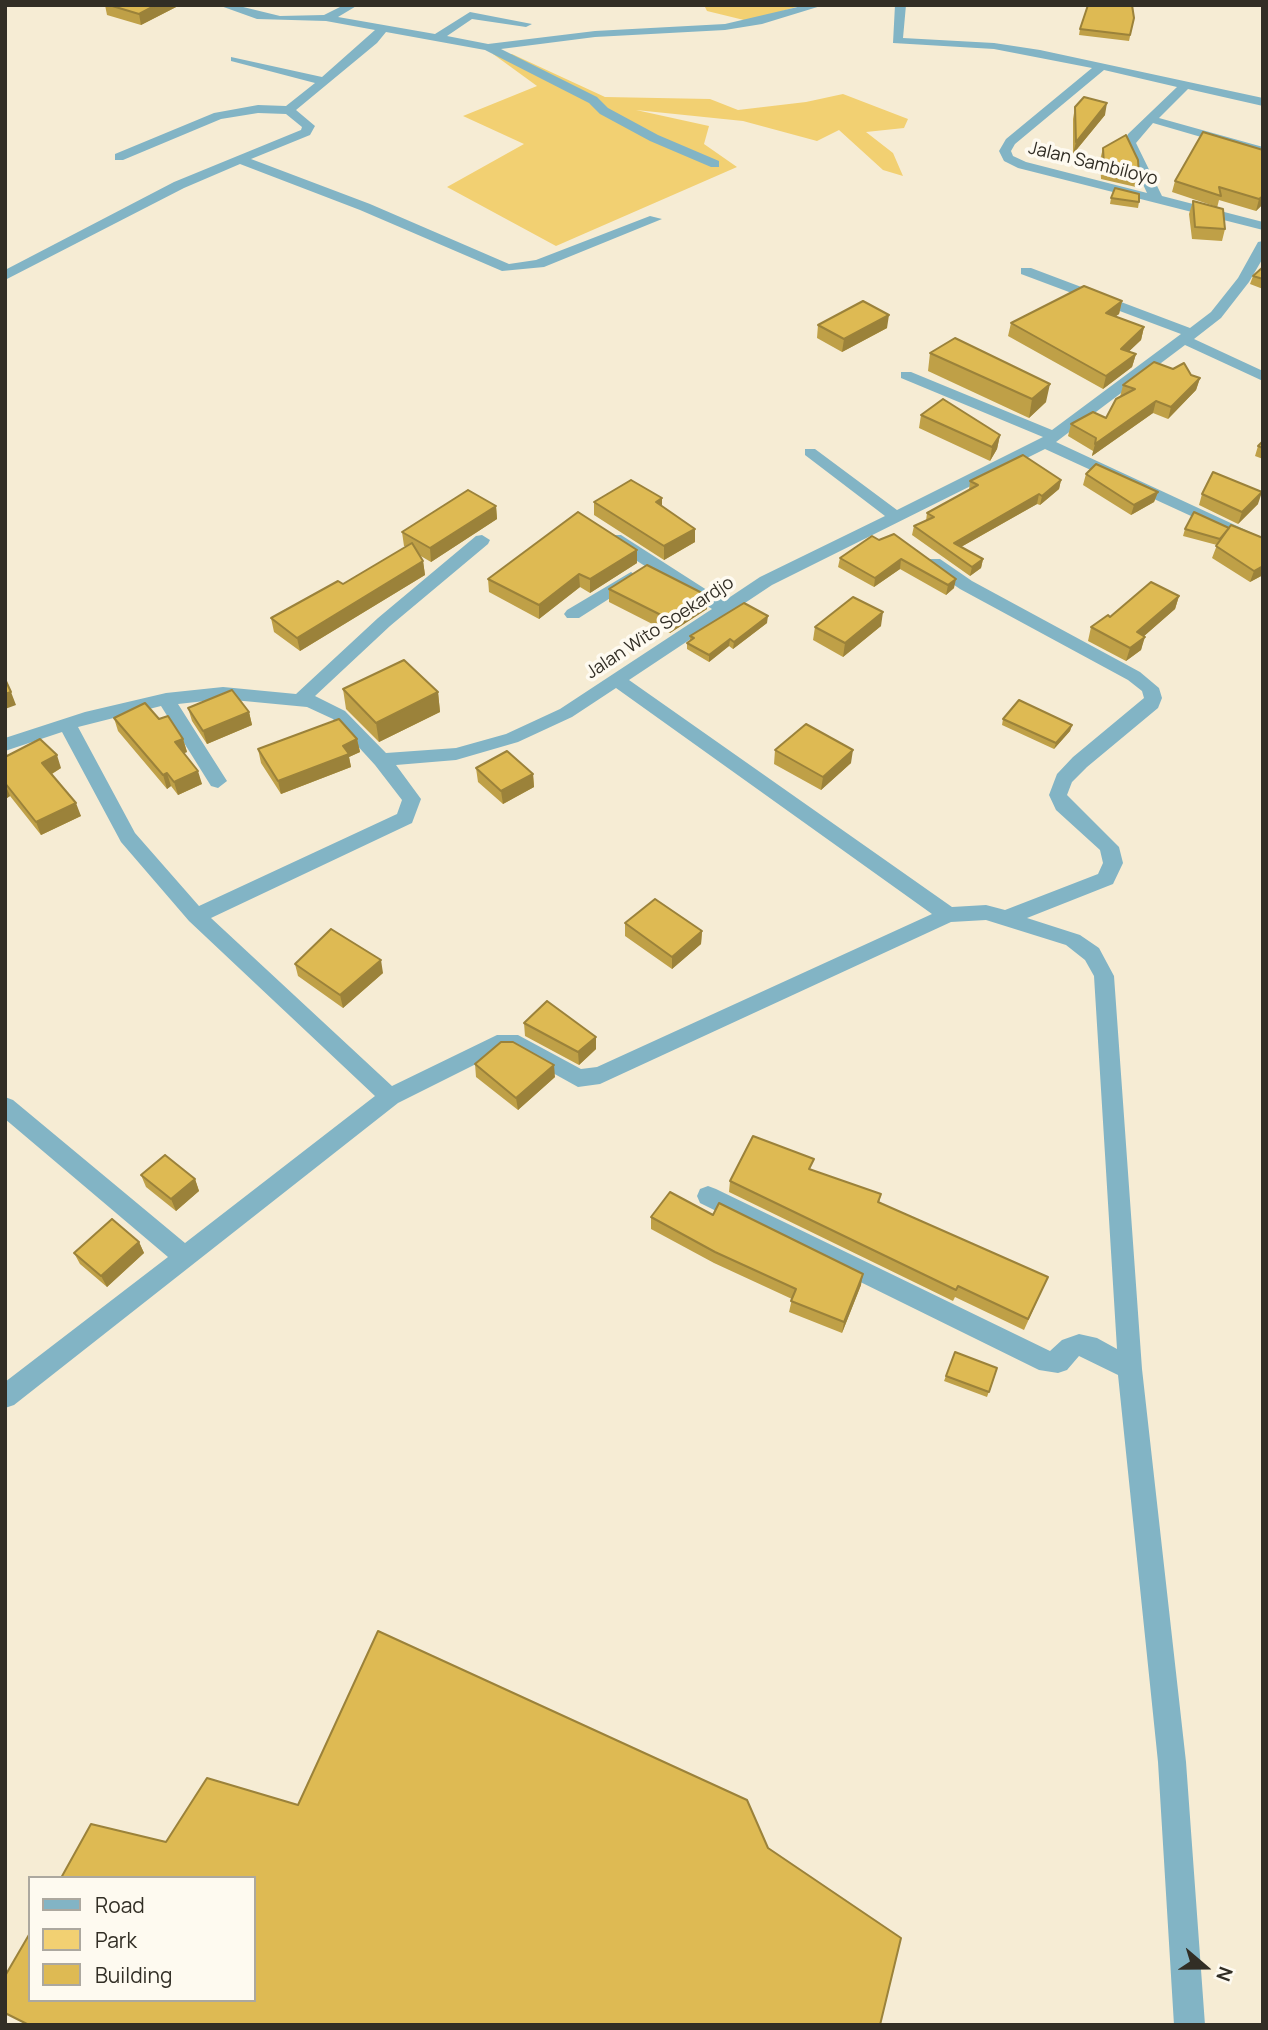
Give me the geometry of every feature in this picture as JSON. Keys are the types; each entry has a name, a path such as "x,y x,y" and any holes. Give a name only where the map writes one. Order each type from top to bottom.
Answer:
{"street":[{"path":"223,5 257,16 326,18 488,47 593,100 604,111 654,138 715,164"},
{"path":"326,18 353,5"},
{"path":"488,47 584,35 725,27 770,20 819,5"},
{"path":"901,5 897,41 994,46 1103,65 1263,102"},
{"path":"437,38 470,15 526,23"},
{"path":"289,110 373,41 383,28"},
{"path":"234,59 323,81"},
{"name":"Jalan Sambiloyo","path":"1103,65 1010,142 1005,150 1008,158 1022,165 1263,226"},
{"path":"1156,198 1130,143 1186,85"},
{"path":"5,275 179,185 306,132 309,126 289,110 258,109 218,116 119,157"},
{"path":"1151,119 1263,151"},
{"path":"241,160 378,212 507,268 539,264 655,219"},
{"name":"Jalan Wito Soekardjo","path":"382,760 456,754 512,738 566,713 766,581 1049,440 1216,315 1231,297 1263,245"},
{"path":"1026,271 1189,337 1263,377"},
{"path":"906,376 1049,440 1263,544"},
{"path":"810,452 889,520 901,539"},
{"path":"599,529 725,609"},
{"path":"300,700 384,622 482,540"},
{"path":"921,554 966,585 1135,676 1150,688 1153,698 1152,704 1080,762 1064,779 1058,795 1063,805 1109,847 1113,863 1106,878 1006,918"},
{"path":"573,614 654,563"},
{"path":"617,680 948,915"},
{"path":"5,745 67,724 166,699 223,693 300,700 339,715 382,760 412,799 405,818 197,916"},
{"path":"166,699 218,781"},
{"path":"67,724 128,837 197,916 390,1097"},
{"path":"5,1397 390,1097 506,1041 528,1047 578,1078 600,1075 948,915 986,912 1073,940 1092,954 1104,976 1130,1369 1172,1762 1190,2025"},
{"path":"5,1106 185,1257"},
{"path":"708,1196 1048,1362 1059,1362 1071,1348 1079,1345 1088,1346 1130,1369"}],"green space":[{"path":"704,5 803,5 748,21 707,11"},
{"path":"493,54 512,54 605,97 710,99 738,110 806,102 843,94 908,119 904,128 866,132 893,153 903,176 883,170 839,130 817,141 743,121 636,110 709,126 704,144 737,167 556,246 447,187 524,144 463,116 537,86"}],"building":[{"path":"109,5 156,5 139,14"},
{"path":"1088,5 1132,5 1134,18 1130,35 1080,29"},
{"path":"1084,97 1107,103 1076,142 1075,107"},
{"path":"1203,132 1263,150 1263,196 1259,199 1219,187 1221,196 1175,181"},
{"path":"1126,135 1138,160 1139,175 1104,166 1103,148"},
{"path":"1115,188 1139,194 1139,202 1111,198"},
{"path":"1193,201 1223,209 1225,229 1195,227"},
{"path":"1263,267 1263,279 1253,276"},
{"path":"1084,286 1122,301 1106,313 1144,327 1121,349 1136,354 1106,376 1011,323"},
{"path":"863,301 889,315 844,339 818,325"},
{"path":"955,338 1050,384 1032,399 930,353"},
{"path":"1154,362 1173,369 1184,363 1191,375 1200,378 1171,407 1156,401 1095,444 1096,438 1071,424 1093,412 1106,418 1116,399 1135,389 1123,385"},
{"path":"943,399 1000,435 992,447 921,415"},
{"path":"1023,455 1061,480 1042,496 1039,494 954,543 983,559 972,567 914,526 934,517 927,513 978,485 970,481"},
{"path":"1096,464 1158,492 1134,505 1086,474"},
{"path":"1213,472 1262,492 1242,512 1202,494"},
{"path":"631,480 662,498 656,502 695,529 664,546 594,502"},
{"path":"468,490 496,506 430,548 402,532"},
{"path":"578,512 637,550 590,579 579,574 539,605 488,579"},
{"path":"1194,512 1229,528 1220,539 1185,529"},
{"path":"1231,525 1263,538 1263,566 1254,571 1216,546"},
{"path":"894,534 956,579 948,585 901,559 875,578 840,558 872,536 879,540"},
{"path":"412,543 423,561 297,638 271,618 338,581 343,584"},
{"path":"647,565 708,596 671,620 609,589"},
{"path":"1151,582 1179,596 1137,632 1145,637 1130,648 1091,627 1108,615 1110,617"},
{"path":"853,597 883,612 845,643 815,627"},
{"path":"744,603 768,616 734,642 730,639 709,655 687,643 694,638 690,636"},
{"path":"404,660 438,692 376,723 343,689"},
{"path":"5,679 11,692 5,694"},
{"path":"232,690 249,712 203,731 188,708"},
{"path":"1019,700 1072,725 1056,743 1003,719"},
{"path":"145,703 159,719 168,716 183,739 175,742 198,771 174,782 167,773 163,775 114,718"},
{"path":"339,719 357,739 343,746 349,754 278,781 258,749"},
{"path":"806,724 853,750 823,777 775,750"},
{"path":"40,739 57,755 42,763 76,803 36,822 5,783 5,757"},
{"path":"507,751 533,774 501,791 476,768"},
{"path":"655,899 702,931 672,957 625,923"},
{"path":"331,929 381,960 340,995 295,964"},
{"path":"547,1001 596,1037 578,1052 524,1023"},
{"path":"501,1042 513,1042 554,1065 516,1098 475,1064"},
{"path":"753,1136 814,1159 809,1169 881,1194 878,1202 1048,1277 1028,1319 958,1286 956,1290 730,1181"},
{"path":"165,1155 195,1179 171,1199 141,1175"},
{"path":"670,1192 713,1215 719,1203 863,1274 844,1322 791,1301 796,1289 715,1252 651,1217"},
{"path":"112,1219 139,1242 101,1276 74,1253"},
{"path":"955,1352 997,1368 989,1392 946,1376"},
{"path":"378,1631 747,1800 768,1848 901,1938 880,2025 29,2025 5,2013 5,1976 28,1936 28,2002 256,2002 256,1876 62,1876 91,1824 166,1842 207,1778 298,1805"}]}
